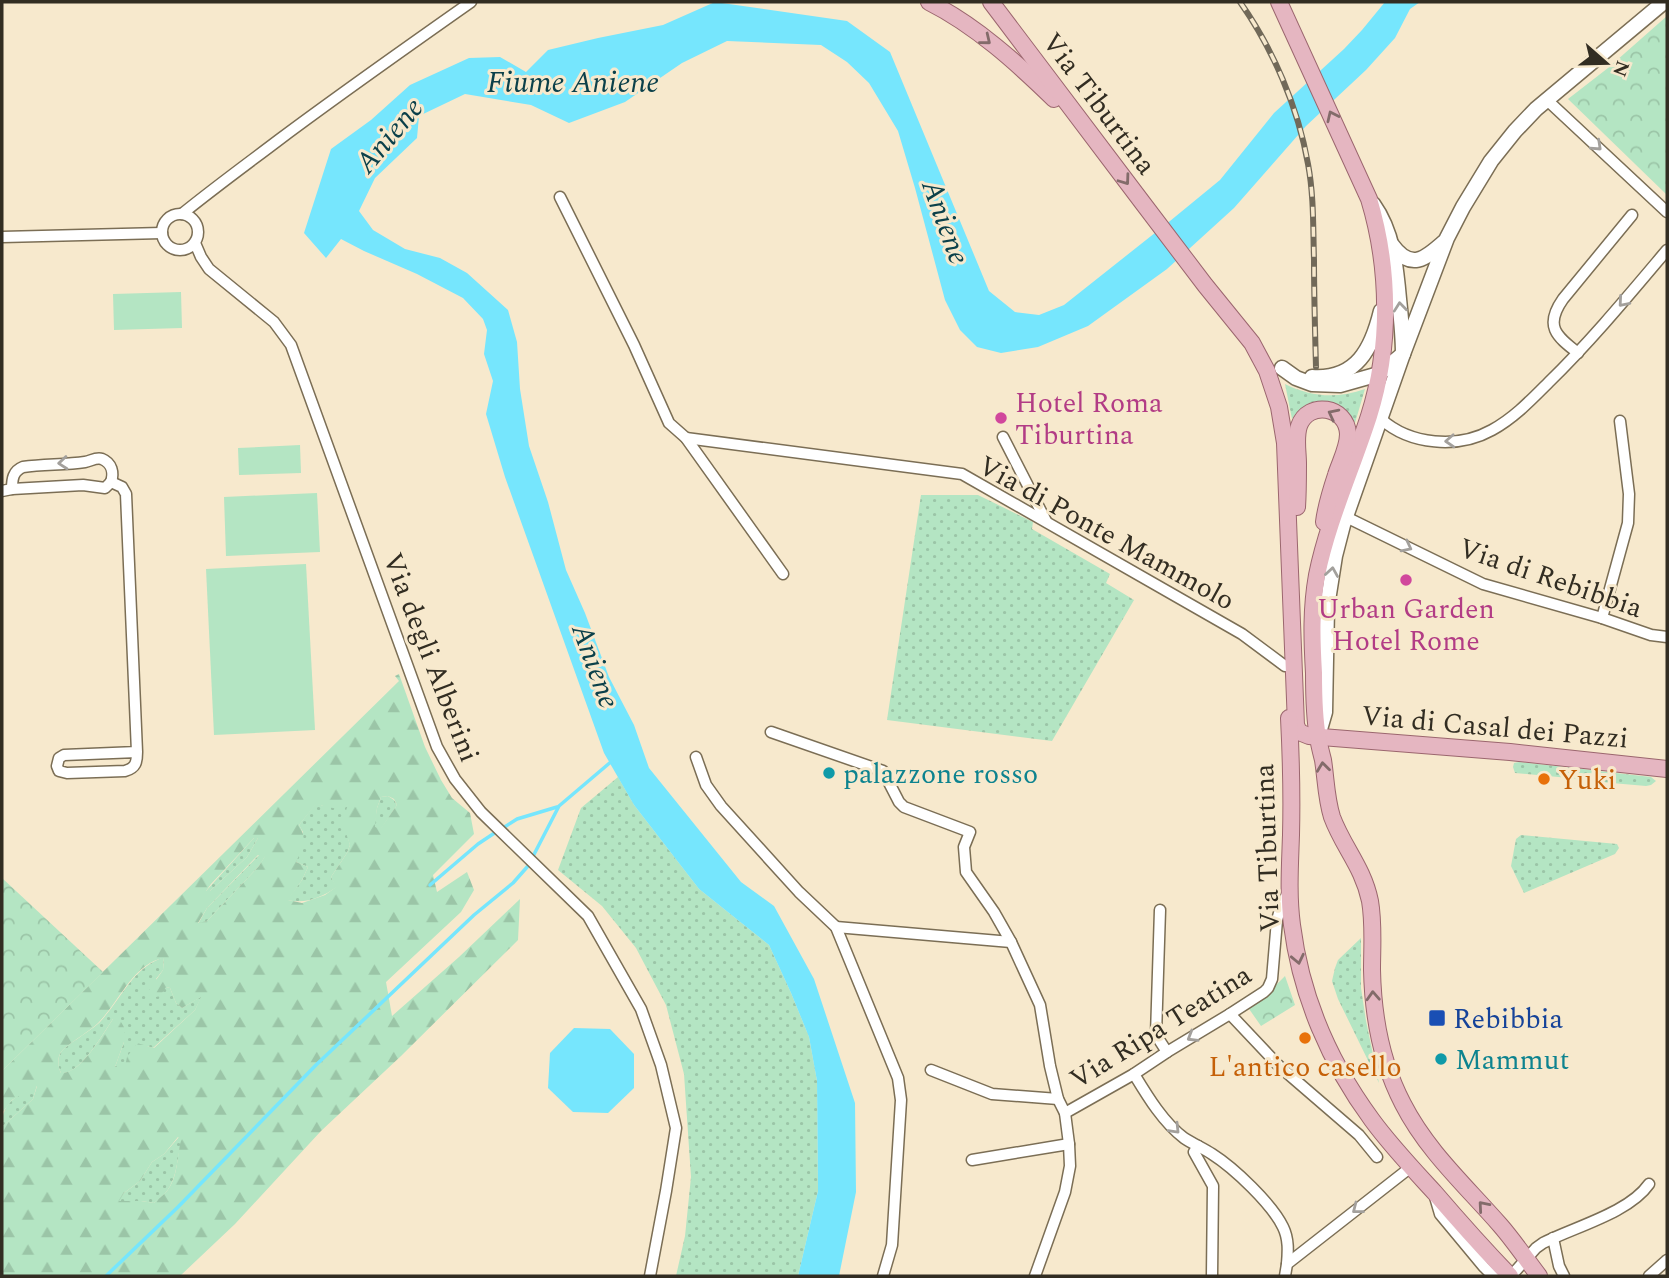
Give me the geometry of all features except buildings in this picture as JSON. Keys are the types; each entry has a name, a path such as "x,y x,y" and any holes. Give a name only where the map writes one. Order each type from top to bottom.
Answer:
{"main road":[{"path":"929,2 960,20 1016,64 1097,143"},
{"path":"1279,2 1369,199 1380,250 1384,300 1384,344 1379,374 1369,415 1324,544 1311,622 1318,736 1327,798 1336,826 1362,873 1369,898 1377,1026 1385,1063 1401,1102 1426,1143 1512,1239 1539,1276"},
{"name":"Via Tiburtina","path":"994,5 1205,285 1252,342 1270,379 1279,407 1286,451 1296,725 1301,734 1318,736"},
{"path":"1289,582 1295,558 1299,427 1313,410 1320,409 1339,414 1348,432 1347,443 1327,502 1324,544"},
{"name":"Via Tiburtina","path":"1292,632 1285,666 1291,805 1289,892 1292,925 1304,988 1324,1038 1353,1092 1372,1120 1509,1276"},
{"name":"Via di Casal dei Pazzi","path":"1318,736 1510,752 1667,769"}],"street":[{"path":"182,214 388,60 471,2"},
{"path":"1318,736 1326,699 1326,630 1329,587 1336,548 1447,238 1491,161 1520,125 1664,2"},
{"path":"1547,100 1667,212"},
{"path":"560,197 634,345 669,423 686,438 783,574"},
{"path":"1369,199 1382,218 1392,244 1403,331 1403,355"},
{"path":"182,214 188,215 196,223 198,233 195,243 187,249 174,249 164,241 164,224 170,217 182,214"},
{"path":"1578,353 1557,335 1553,321 1555,312 1632,215"},
{"path":"2,237 162,233"},
{"path":"1392,244 1401,255 1415,260 1426,257 1447,238"},
{"name":"Via degli Alberini","path":"195,243 209,269 274,322 291,345 438,747 455,779 481,812 588,916 641,1009 661,1065 676,1128 650,1276"},
{"path":"1381,419 1399,432 1445,442 1481,436 1502,424 1522,410 1578,353 1667,250"},
{"path":"1282,368 1319,377 1335,375 1356,365 1371,344 1384,300"},
{"path":"1252,342 1282,368 1305,382 1323,386 1340,385 1379,374 1403,355"},
{"path":"1602,618 1628,523 1629,494 1620,421"},
{"name":"Via di Ponte Mammolo","path":"686,438 962,474 1242,634 1285,666"},
{"path":"1003,438 1046,521"},
{"path":"98,458 110,466 113,474 111,482 107,488 83,485 7,490 13,475 23,467 98,458"},
{"path":"111,482 122,487 126,494 137,752 135,765 125,771 67,773 60,771 57,766 59,758 64,755 137,752"},
{"name":"Via di Rebibbia","path":"1346,517 1483,584 1651,635 1667,637"},
{"path":"771,732 883,771 904,807 970,832 964,848 966,872 994,912 1040,1005 1050,1066 1058,1099 1065,1113 1070,1166 1065,1192 1035,1276"},
{"path":"696,757 706,785 721,806 799,892 836,927 898,1078 901,1087 892,1245 883,1276"},
{"name":"Via Ripa Teatina","path":"1065,1113 1134,1074 1264,992 1271,984 1277,920 1289,892"},
{"path":"1160,910 1156,1035 1167,1052"},
{"path":"836,927 1011,943"},
{"path":"1230,1014 1279,1066 1359,1135 1377,1157"},
{"path":"931,1070 992,1094 1058,1099"},
{"path":"1134,1074 1160,1114 1184,1138 1224,1162 1273,1212 1284,1228 1288,1243 1286,1270"},
{"path":"972,1160 1069,1144"},
{"path":"1198,1146 1194,1153 1213,1186 1212,1276"},
{"path":"1286,1270 1411,1167"},
{"path":"1509,1276 1536,1248 1612,1213 1638,1196 1649,1184"},
{"path":"1553,1238 1557,1260 1564,1276"},
{"path":"1649,1276 1667,1261"}],"green space":[{"path":"1667,16 1667,195 1568,99"},
{"path":"181,292 182,328 114,330 113,294"},
{"path":"1285,384 1305,392 1324,395 1365,389 1355,423 1341,408 1324,401 1307,405 1292,419"},
{"path":"300,445 301,473 239,475 238,448"},
{"path":"317,493 320,552 226,556 224,497"},
{"path":"921,495 978,495 1033,522 1032,529 1110,574 1106,583 1134,600 1052,741 887,720"},
{"path":"306,564 315,730 214,735 206,569"},
{"path":"399,674 425,747 441,780 452,798 470,813 474,834 433,875 437,892 467,872 474,890 461,912 386,982 392,1016 520,899 518,940 321,1131 235,1224 180,1276 2,1276 2,1127 33,1099 37,1086 12,1100 2,1113 2,1071 399,681 395,676","holes":["388,796 394,799 397,805 381,828 375,827 381,797","316,804 338,809 348,805 342,821 350,845 331,877 336,887 325,895 302,903 288,900 308,867 296,862 303,844 299,825","254,838 258,838 247,857 210,891 206,891","258,855 265,856 259,866 207,921 198,923 207,908","164,958 163,970 147,993 152,998 160,996 166,987 170,988 176,1003 182,1008 201,997 195,1010 154,1048 137,1043 127,1057 125,1067 115,1067 124,1042 124,1027 118,1017 113,1019 83,1061 76,1068 61,1073 58,1062 61,1052 100,1021 144,967","178,1137 181,1140 173,1179 164,1194 154,1203 119,1201 124,1193 140,1181 152,1162 164,1154"]},
{"path":"1514,763 1592,770 1590,780 1515,773"},
{"path":"1598,771 1651,777 1656,781 1646,786 1600,782 1595,776"},
{"path":"618,777 634,805 699,889 769,945 809,1037 817,1081 818,1191 798,1276 676,1276 685,1236 691,1177 684,1074 666,1005 636,948 602,906 558,870 581,808"},
{"path":"388,796 397,805 381,829 374,827 381,797"},
{"path":"316,803 323,806 349,805 350,845 331,877 337,887 313,899 287,900 308,867 296,862 303,832 299,825"},
{"path":"1521,835 1617,844 1619,848 1615,854 1524,893 1511,866 1516,839"},
{"path":"254,838 258,838 247,857 210,891 206,891"},
{"path":"259,855 266,855 259,866 207,921 198,924 207,908"},
{"path":"2,878 103,972 2,1071"},
{"path":"1361,938 1361,988 1379,1083 1332,981 1338,960"},
{"path":"164,957 163,970 156,979 170,988 176,1003 182,1008 202,996 195,1010 153,1048 147,1046 128,1057 126,1067 115,1067 124,1042 124,1027 113,1019 83,1061 76,1068 61,1073 58,1063 61,1052 100,1022 135,976"},
{"path":"1285,976 1295,1005 1261,1026 1247,1006 1270,991"},
{"path":"37,1085 33,1099 2,1127 8,1105"},
{"path":"179,1137 182,1139 175,1172 171,1185 164,1194 154,1203 118,1201 140,1181 152,1162 164,1154"}],"water":[{"name":"Fiume Aniene","path":"715,2 847,21 890,52 989,291 1015,312 1039,315 1064,305 1220,180 1274,113 1344,49 1385,2 1420,2 1410,9 1395,38 1366,70 1306,126 1234,208 1167,269 1088,326 1038,347 1001,353 977,347 960,330 945,300 898,131 869,83 847,62 821,45 727,41 682,63 625,102 569,123 531,105 465,94 419,116 417,138 375,178 359,211 373,230 405,249 440,258 467,273 508,310 517,342 520,389 529,446 548,502 566,570 609,677 634,725 649,768 741,882 774,906 814,979 855,1103 856,1192 839,1276 798,1276 818,1191 817,1081 809,1037 769,945 699,889 634,805 604,753 505,477 486,414 493,381 484,354 487,330 483,319 463,298 341,239 326,258 304,233 331,149 371,120 410,85 469,58 500,57 526,72 548,50 663,25"},
{"path":"574,1028 610,1029 634,1054 634,1088 608,1113 573,1112 548,1088 550,1053"}],"waterway":[{"path":"106,1276 178,1207 316,1065 474,915 513,883 528,866 559,806 612,761"},
{"path":"503,828 517,819 557,807"},
{"path":"430,885 496,832"}],"railway":[{"path":"1240,2 1283,79 1304,143 1312,200 1316,367"}],"place":[{"name":"Hotel Roma Tiburtina","path":"1001,418"},
{"name":"Urban Garden Hotel Rome","path":"1406,580"},
{"name":"palazzone rosso","path":"829,773"},
{"name":"Yuki","path":"1544,779"},
{"name":"Rebibbia","path":"1437,1018"},
{"name":"L'antico casello","path":"1305,1038"},
{"name":"Mammut","path":"1441,1059"}],"water label":[{"name":"Aniene","path":"389,135"},
{"name":"Aniene","path":"946,222"},
{"name":"Aniene","path":"596,666"}]}
